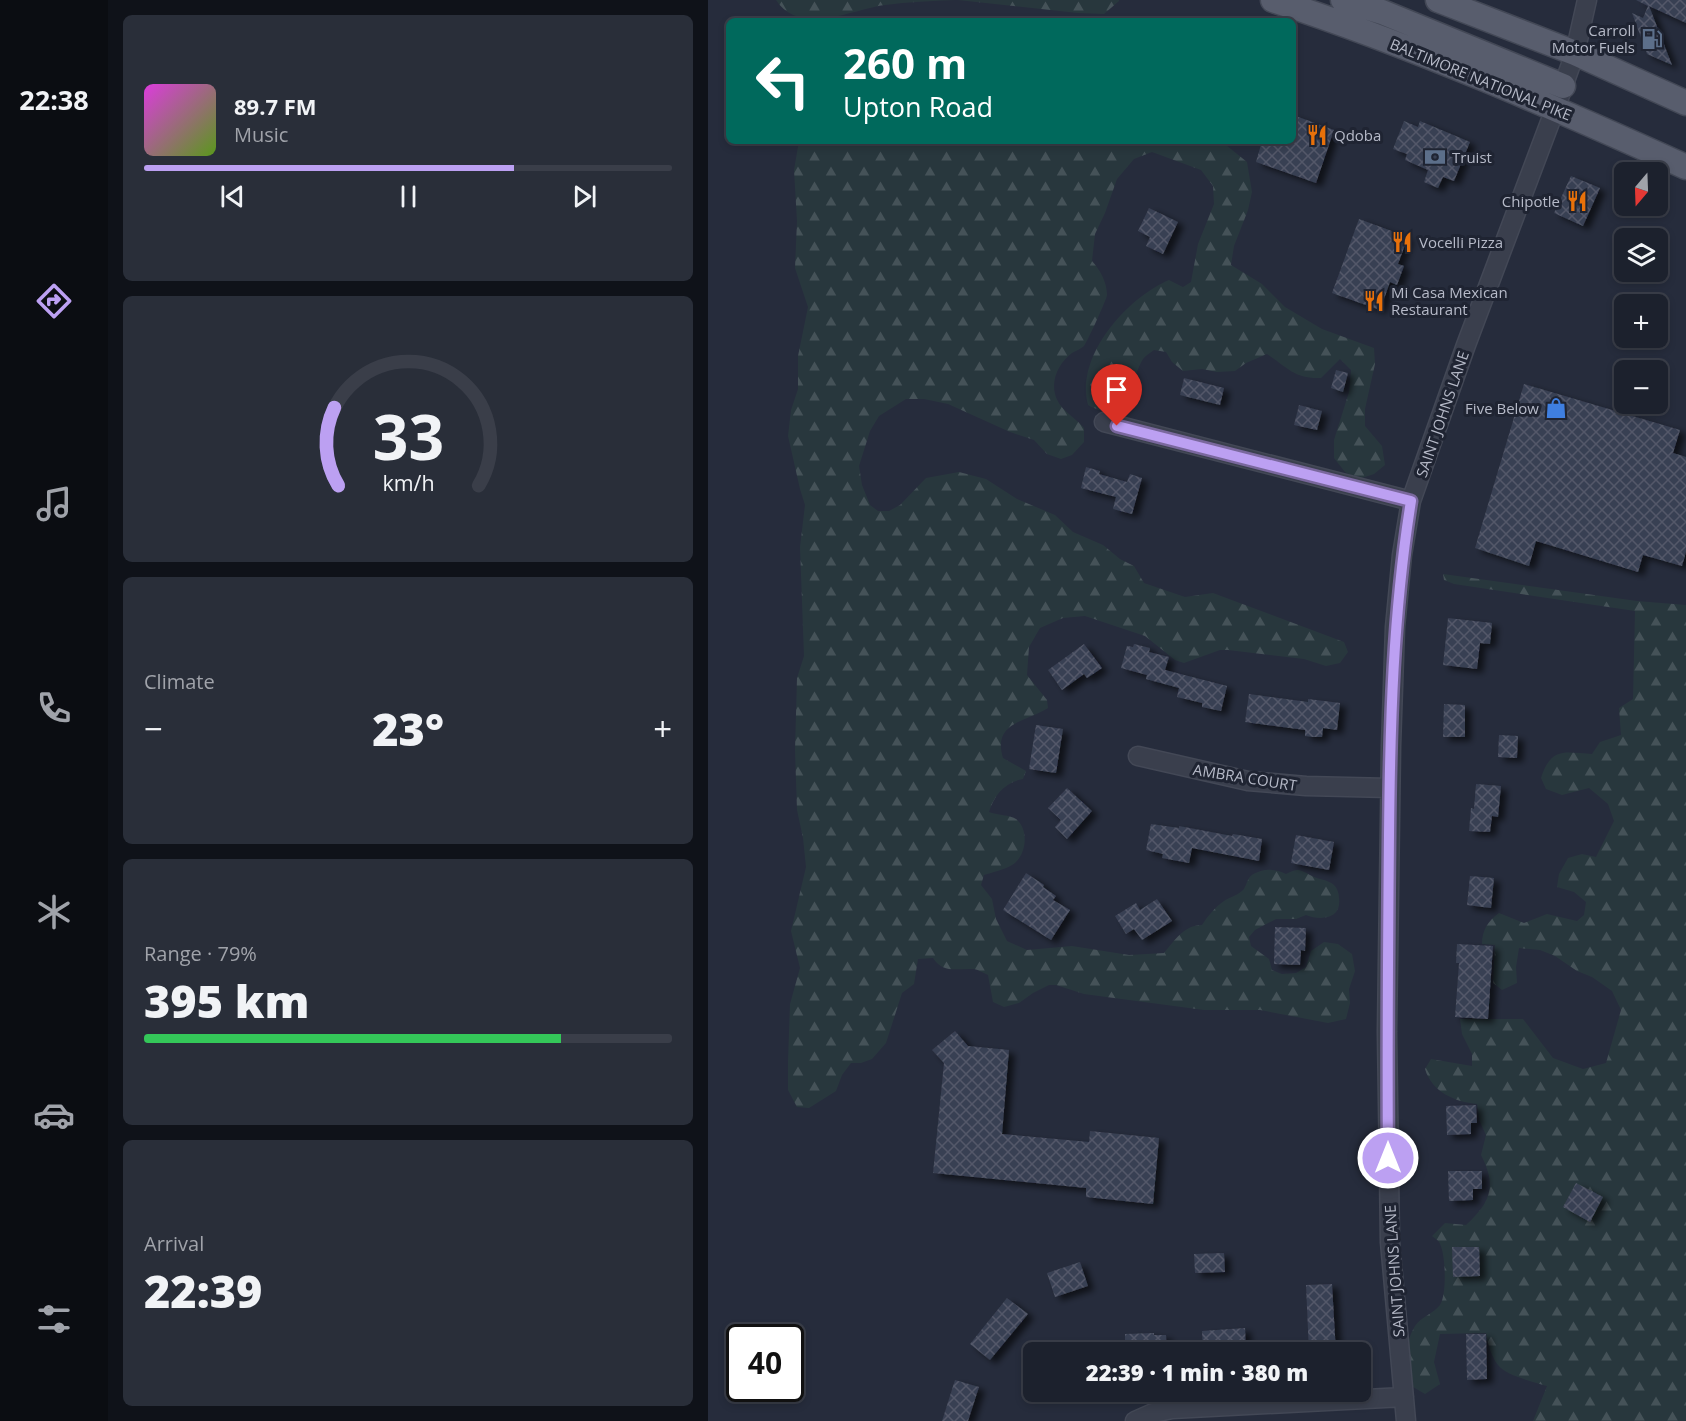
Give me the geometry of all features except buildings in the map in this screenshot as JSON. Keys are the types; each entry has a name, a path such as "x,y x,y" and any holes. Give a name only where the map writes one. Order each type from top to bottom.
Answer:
{"main road":[{"name":"BALTIMORE NATIONAL PIKE","path":"1273,0 1325,17 1418,53 1555,109 1686,167"},
{"path":"1343,0 1382,12 1563,86"},
{"path":"1437,0 1575,53 1686,103"}],"street":[{"name":"SAINT JOHNS LANE","path":"1406,1421 1391,1263 1387,1020 1395,627 1402,555 1411,501 1466,345 1575,53 1587,0"},
{"path":"1104,422 1411,501"},
{"name":"AMBRA COURT","path":"1138,756 1248,781 1306,786 1390,788"},
{"path":"1135,1421 1153,1413 1172,1409 1404,1397"}],"green space":[{"path":"776,0 955,0 885,5 828,18 799,17 786,11"},
{"path":"958,0 1119,0 1119,1 1104,14"},
{"path":"798,144 1225,144 1247,162 1252,192 1248,210 1234,246 1231,265 1262,284 1285,307 1322,329 1374,348 1375,364 1365,409 1365,426 1382,446 1385,465 1374,474 1359,479 1345,472 1334,458 1334,440 1349,392 1351,370 1340,359 1321,378 1312,378 1291,371 1267,354 1246,363 1235,371 1217,372 1202,369 1183,371 1172,362 1166,352 1154,350 1143,359 1131,390 1121,407 1113,411 1102,411 1088,405 1086,386 1089,367 1108,331 1137,300 1153,289 1169,280 1183,287 1191,282 1198,244 1214,204 1213,186 1201,170 1152,152 1134,159 1117,179 1095,234 1092,261 1104,281 1107,295 1084,346 1068,357 1055,376 1054,388 1057,400 1063,409 1084,428 1084,442 1072,455 1061,459 1047,454 1034,440 1010,432 948,404 924,399 906,399 879,416 870,431 859,466 862,485 870,505 878,511 889,511 900,505 926,478 959,472 986,479 1017,499 1055,515 1073,532 1103,545 1120,559 1134,566 1144,583 1185,597 1213,593 1344,642 1348,652 1340,663 1326,666 1304,659 1228,650 1220,650 1184,663 1175,660 1145,636 1085,616 1063,618 1040,628 1029,647 1027,675 1047,700 1048,708 1013,725 1002,737 1003,758 1026,771 1023,779 1001,790 989,812 1016,819 1023,830 1025,843 1017,861 1002,870 984,875 981,885 992,899 996,919 1007,941 1027,950 1072,946 1129,955 1164,953 1185,930 1202,925 1218,906 1242,891 1254,874 1268,870 1286,874 1297,870 1302,871 1334,885 1339,896 1337,910 1334,914 1324,918 1306,915 1296,919 1276,919 1255,930 1249,937 1251,946 1269,959 1272,970 1282,974 1296,973 1306,967 1311,951 1324,942 1338,944 1352,954 1355,971 1349,989 1350,1003 1346,1019 1328,1023 1260,1010 1204,1010 1084,994 1056,985 1049,985 1019,1003 1004,1007 993,1002 988,975 974,969 946,968 933,958 918,959 914,984 902,993 886,1043 872,1059 861,1063 851,1063 842,1075 836,1091 809,1108 797,1107 788,1090 788,1062 790,1004 800,968 791,931 806,867 797,810 795,750 797,678 804,656 800,547 805,505 788,436 791,410 798,389 798,356 808,307 795,268 797,221 794,170"},
{"path":"1443,574 1637,601 1686,605 1686,1421 1533,1421 1547,1386 1502,1369 1492,1354 1486,1333 1440,1334 1434,1362 1440,1384 1425,1394 1408,1384 1406,1354 1411,1333 1418,1323 1440,1305 1444,1292 1443,1255 1439,1241 1432,1236 1445,1223 1466,1225 1486,1201 1490,1185 1481,1155 1486,1135 1480,1122 1477,1104 1461,1101 1439,1090 1428,1077 1425,1069 1431,1059 1472,1066 1472,1054 1462,1034 1460,1019 1523,1019 1553,1058 1583,1069 1606,1063 1621,1010 1612,991 1592,977 1540,950 1519,948 1516,967 1517,983 1502,990 1493,983 1495,945 1482,944 1486,926 1499,913 1524,923 1547,914 1577,921 1584,915 1586,902 1574,892 1557,887 1559,874 1568,858 1582,854 1596,857 1614,821 1608,804 1589,788 1562,795 1546,789 1541,778 1554,756 1566,753 1592,754 1600,742 1621,735 1619,708 1633,699 1635,611 1454,584 1444,580"}],"place":[{"name":"Carroll Motor Fuels","path":"1652,39"},
{"name":"Qdoba","path":"1317,135"},
{"name":"Truist","path":"1435,157"},
{"name":"Chipotle","path":"1577,201"},
{"name":"Vocelli Pizza","path":"1402,242"},
{"name":"Mi Casa Mexican Restaurant","path":"1374,301"},
{"name":"Five Below","path":"1556,408"}],"route":[{"path":"1117,426 1411,501 1402,555 1395,627 1390,788 1388,1158"}]}
